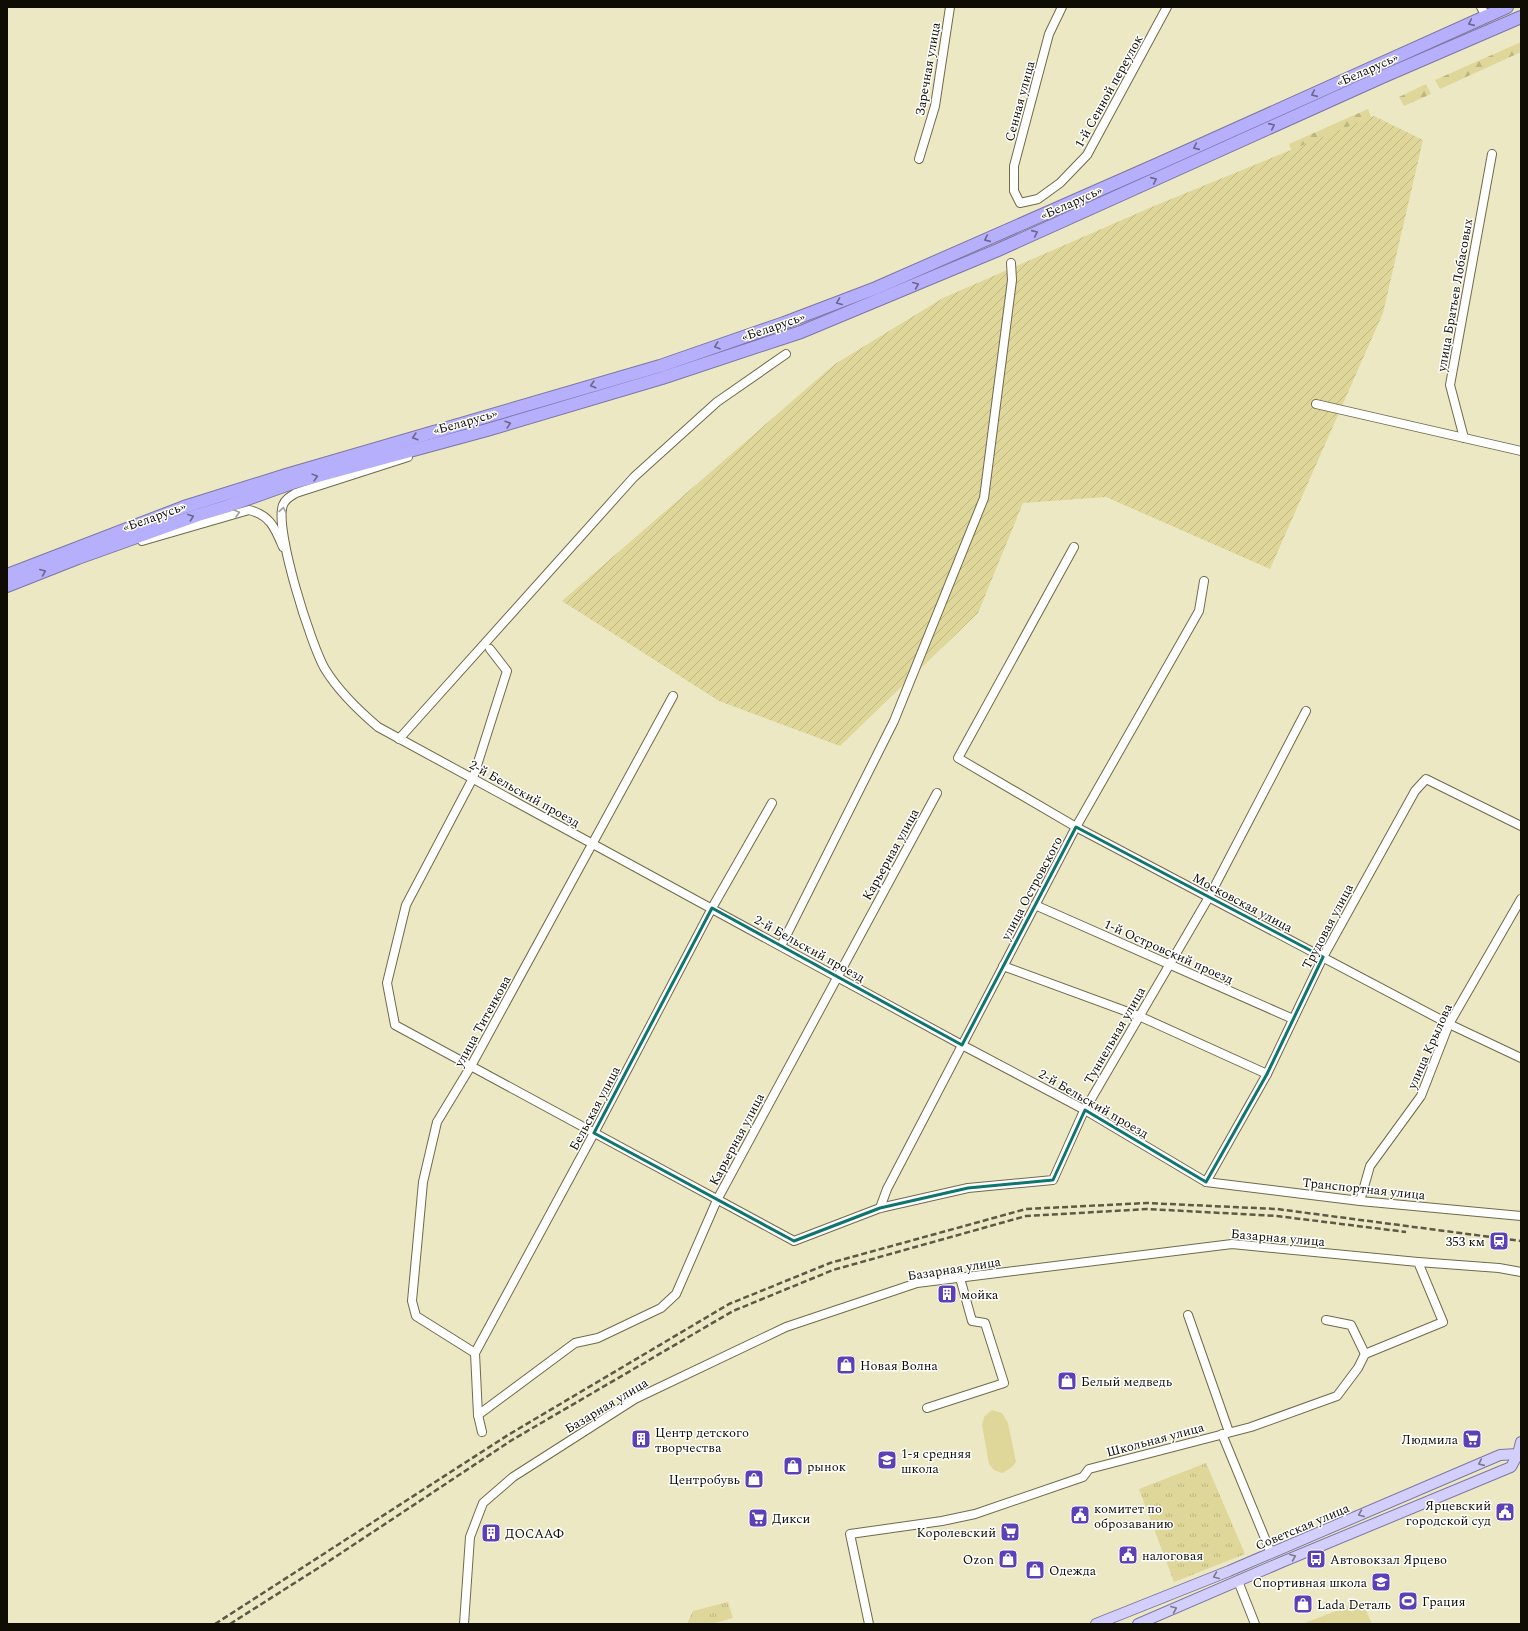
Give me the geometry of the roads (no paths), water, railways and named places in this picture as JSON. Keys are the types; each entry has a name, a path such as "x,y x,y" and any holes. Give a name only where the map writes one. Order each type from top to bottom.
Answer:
{"highway":[{"name":"«Беларусь»","path":"7,575 184,507 286,475 660,366 780,325 876,288 1116,183 1483,12 1506,7"},
{"name":"«Беларусь»","path":"7,586 78,558 292,483 487,430 662,378 801,332 998,250 1382,77 1521,17"}],"main road":[{"path":"1520,1454 1521,1442"},
{"name":"Советская улица","path":"1096,1624 1233,1569 1500,1455 1520,1454"},
{"name":"Советская улица","path":"1138,1624 1282,1562 1511,1467 1520,1454"},
{"path":"1233,1569 1238,1581"}],"street":[{"name":"Заречная улица","path":"919,159 935,106 950,7"},
{"name":"Сенная улица","path":"1020,203 1014,191 1014,166 1049,34 1062,7"},
{"name":"1-й Сенной переулок","path":"1020,203 1038,199 1060,183 1087,155 1167,7"},
{"name":"улица Братьев Лобасовых","path":"1464,438 1450,385 1492,154"},
{"path":"781,946 894,721 984,498 1012,280 1011,263"},
{"path":"399,739 634,477 717,402 786,354"},
{"path":"1316,404 1521,451"},
{"path":"289,562 282,516 283,505 290,496 487,430"},
{"path":"78,558 249,510 258,512 270,521 279,536 289,562"},
{"name":"Московская улица","path":"1074,547 958,758 1076,827 1449,1024 1521,1058"},
{"name":"2-й Бельский проезд","path":"289,562 312,640 325,668 340,690 358,710 378,727 962,1045 1085,1110 1206,1182"},
{"name":"улица Островского","path":"880,1208 887,1189 1076,827 1198,611 1204,581"},
{"path":"490,649 507,671 473,778 406,906 387,983 395,1025 717,1200"},
{"name":"улица Титенкова","path":"475,1353 416,1316 412,1301 423,1182 437,1122 471,1066 673,696"},
{"name":"Туннельная улица","path":"717,1200 794,1241 880,1208 968,1188 1053,1180 1085,1110 1208,897 1306,711"},
{"name":"Трудовая улица","path":"1206,1182 1267,1074 1323,957 1415,791 1426,779 1521,826"},
{"name":"Карьерная улица","path":"478,1415 575,1343 598,1338 661,1308 676,1294 717,1200 937,793"},
{"name":"Бельская улица","path":"475,1353 594,1133 712,908 772,803"},
{"name":"улица Крылова","path":"1360,1201 1370,1166 1421,1096 1449,1024 1521,899"},
{"name":"1-й Островский проезд","path":"1035,905 1293,1019"},
{"path":"1003,966 1139,1016 1267,1074"},
{"name":"Транспортная улица","path":"1206,1182 1360,1201 1521,1216"},
{"name":"Базарная улица","path":"464,1624 470,1537 483,1503 513,1477 635,1399 786,1327 917,1283 1232,1244 1418,1262 1499,1268 1521,1272"},
{"path":"1326,1320 1351,1326 1365,1354 1443,1322 1418,1262"},
{"path":"927,1408 1004,1383 984,1323 972,1321 960,1278"},
{"path":"1188,1315 1226,1433 1271,1553"},
{"path":"475,1353 478,1415 482,1432"},
{"name":"Школьная улица","path":"869,1624 850,1534 942,1521 975,1514 1083,1477 1089,1468 1251,1427 1337,1396 1358,1368 1365,1354"},
{"path":"1238,1581 1255,1624"}],"railway":[{"path":"215,1624 508,1435 729,1304 830,1263 1026,1209 1147,1203 1277,1209 1521,1241"},
{"path":"230,1624 323,1565 512,1440 733,1311 833,1270 1026,1216 1148,1209 1277,1216 1406,1232"}],"place":[{"name":"353 км","path":"1499,1241"},
{"name":"мойка","path":"947,1294"},
{"name":"Новая Волна","path":"846,1365"},
{"name":"Белый медведь","path":"1067,1381"},
{"name":"Центр детского творчества","path":"641,1439"},
{"name":"Людмила","path":"1472,1439"},
{"name":"1-я средняя школа","path":"887,1460"},
{"name":"рынок","path":"793,1466"},
{"name":"Центробувь","path":"754,1479"},
{"name":"Ярцевский городской суд","path":"1505,1512"},
{"name":"комитет по оброзаванию","path":"1080,1515"},
{"name":"Дикси","path":"758,1518"},
{"name":"Королевский","path":"1010,1532"},
{"name":"ДОСААФ","path":"491,1533"},
{"name":"налоговая","path":"1128,1555"},
{"name":"Ozon","path":"1008,1559"},
{"name":"Автовокзал Ярцево","path":"1316,1559"},
{"name":"Одежда","path":"1035,1570"},
{"name":"Спортивная школа","path":"1381,1582"},
{"name":"Грация","path":"1408,1601"},
{"name":"Lada Dеталь","path":"1303,1604"}]}
